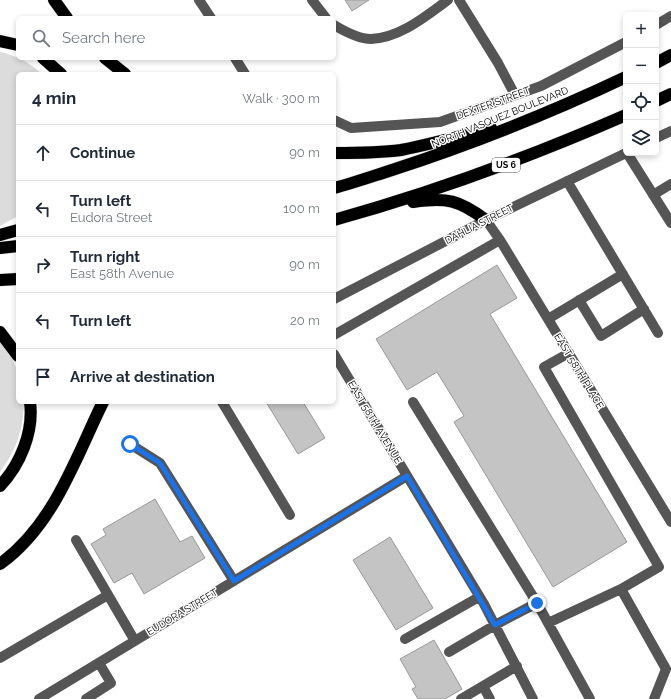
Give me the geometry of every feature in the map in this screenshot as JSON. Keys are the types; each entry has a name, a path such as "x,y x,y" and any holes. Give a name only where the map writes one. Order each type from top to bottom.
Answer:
{"highway":[{"path":"54,0 66,16"},
{"path":"0,41 16,45"},
{"path":"659,61 671,55"},
{"path":"45,60 59,72"},
{"path":"108,60 122,72"},
{"name":"NORTH VASQUEZ BOULEVARD","path":"336,187 448,152 573,102 623,78"},
{"path":"659,100 671,94"},
{"path":"336,153 362,153 400,150 537,116"},
{"name":"US 6","path":"336,219 384,206 512,163 564,143 623,116"},
{"path":"384,206 424,200 444,200 459,203 471,209 486,220"},
{"path":"0,236 16,231"},
{"path":"0,248 16,246"},
{"path":"0,280 16,279"},
{"path":"0,332 16,353"},
{"path":"0,486 15,467 27,440 31,418 30,404"},
{"path":"0,564 24,543 47,513 103,404"}],"street":[{"path":"200,0 210,16"},
{"path":"312,0 324,16"},
{"path":"336,26 349,33 371,39 396,33 413,25 448,0"},
{"path":"459,0 498,63 515,95"},
{"path":"659,23 671,16"},
{"name":"DEXTER STREET","path":"336,121 350,128 440,122 541,86 623,44"},
{"path":"236,60 244,72"},
{"path":"659,137 671,131"},
{"name":"DAHLIA STREET","path":"336,298 486,220 623,155"},
{"path":"629,156 671,224"},
{"path":"567,181 658,332"},
{"path":"653,195 671,184"},
{"name":"EAST 58TH PLACE","path":"486,220 500,240 671,522"},
{"path":"336,334 500,240"},
{"path":"548,319 623,274"},
{"path":"579,300 601,336 644,310"},
{"path":"548,623 621,589 659,567 544,368 569,353"},
{"name":"EAST 58TH AVENUE","path":"336,357 479,597 533,699"},
{"path":"413,402 537,603 590,699"},
{"path":"223,404 290,515"},
{"path":"130,444 160,463 234,581"},
{"name":"EUDORA STREET","path":"39,699 407,476"},
{"path":"76,540 135,641"},
{"path":"621,589 666,669 654,699"},
{"path":"0,658 108,596"},
{"path":"405,639 479,597"},
{"path":"449,652 495,625 537,603"},
{"path":"86,699 112,684 99,662"},
{"path":"461,699 516,666"},
{"path":"483,686 490,699"}],"shaded area":[{"path":"0,52 16,57 16,60 22,60 40,72 16,72 16,217 0,226"},
{"path":"0,341 12,358 16,367 16,404 24,404 18,439 11,455 0,472"}],"building":[{"path":"345,0 369,0 352,11"},
{"path":"497,265 517,298 490,314 627,542 553,587 454,422 464,416 437,372 407,390 376,339"},
{"path":"267,404 304,404 325,438 298,454"},
{"path":"155,499 180,542 192,536 205,558 144,594 132,573 114,583 91,544 106,535 103,529"},
{"path":"390,537 433,608 396,630 353,560"},
{"path":"434,640 462,689 445,699 418,699 412,689 416,687 400,659"}],"route":[{"path":"130,444 160,463 234,581 407,476 484,604 495,625 537,603"}]}
